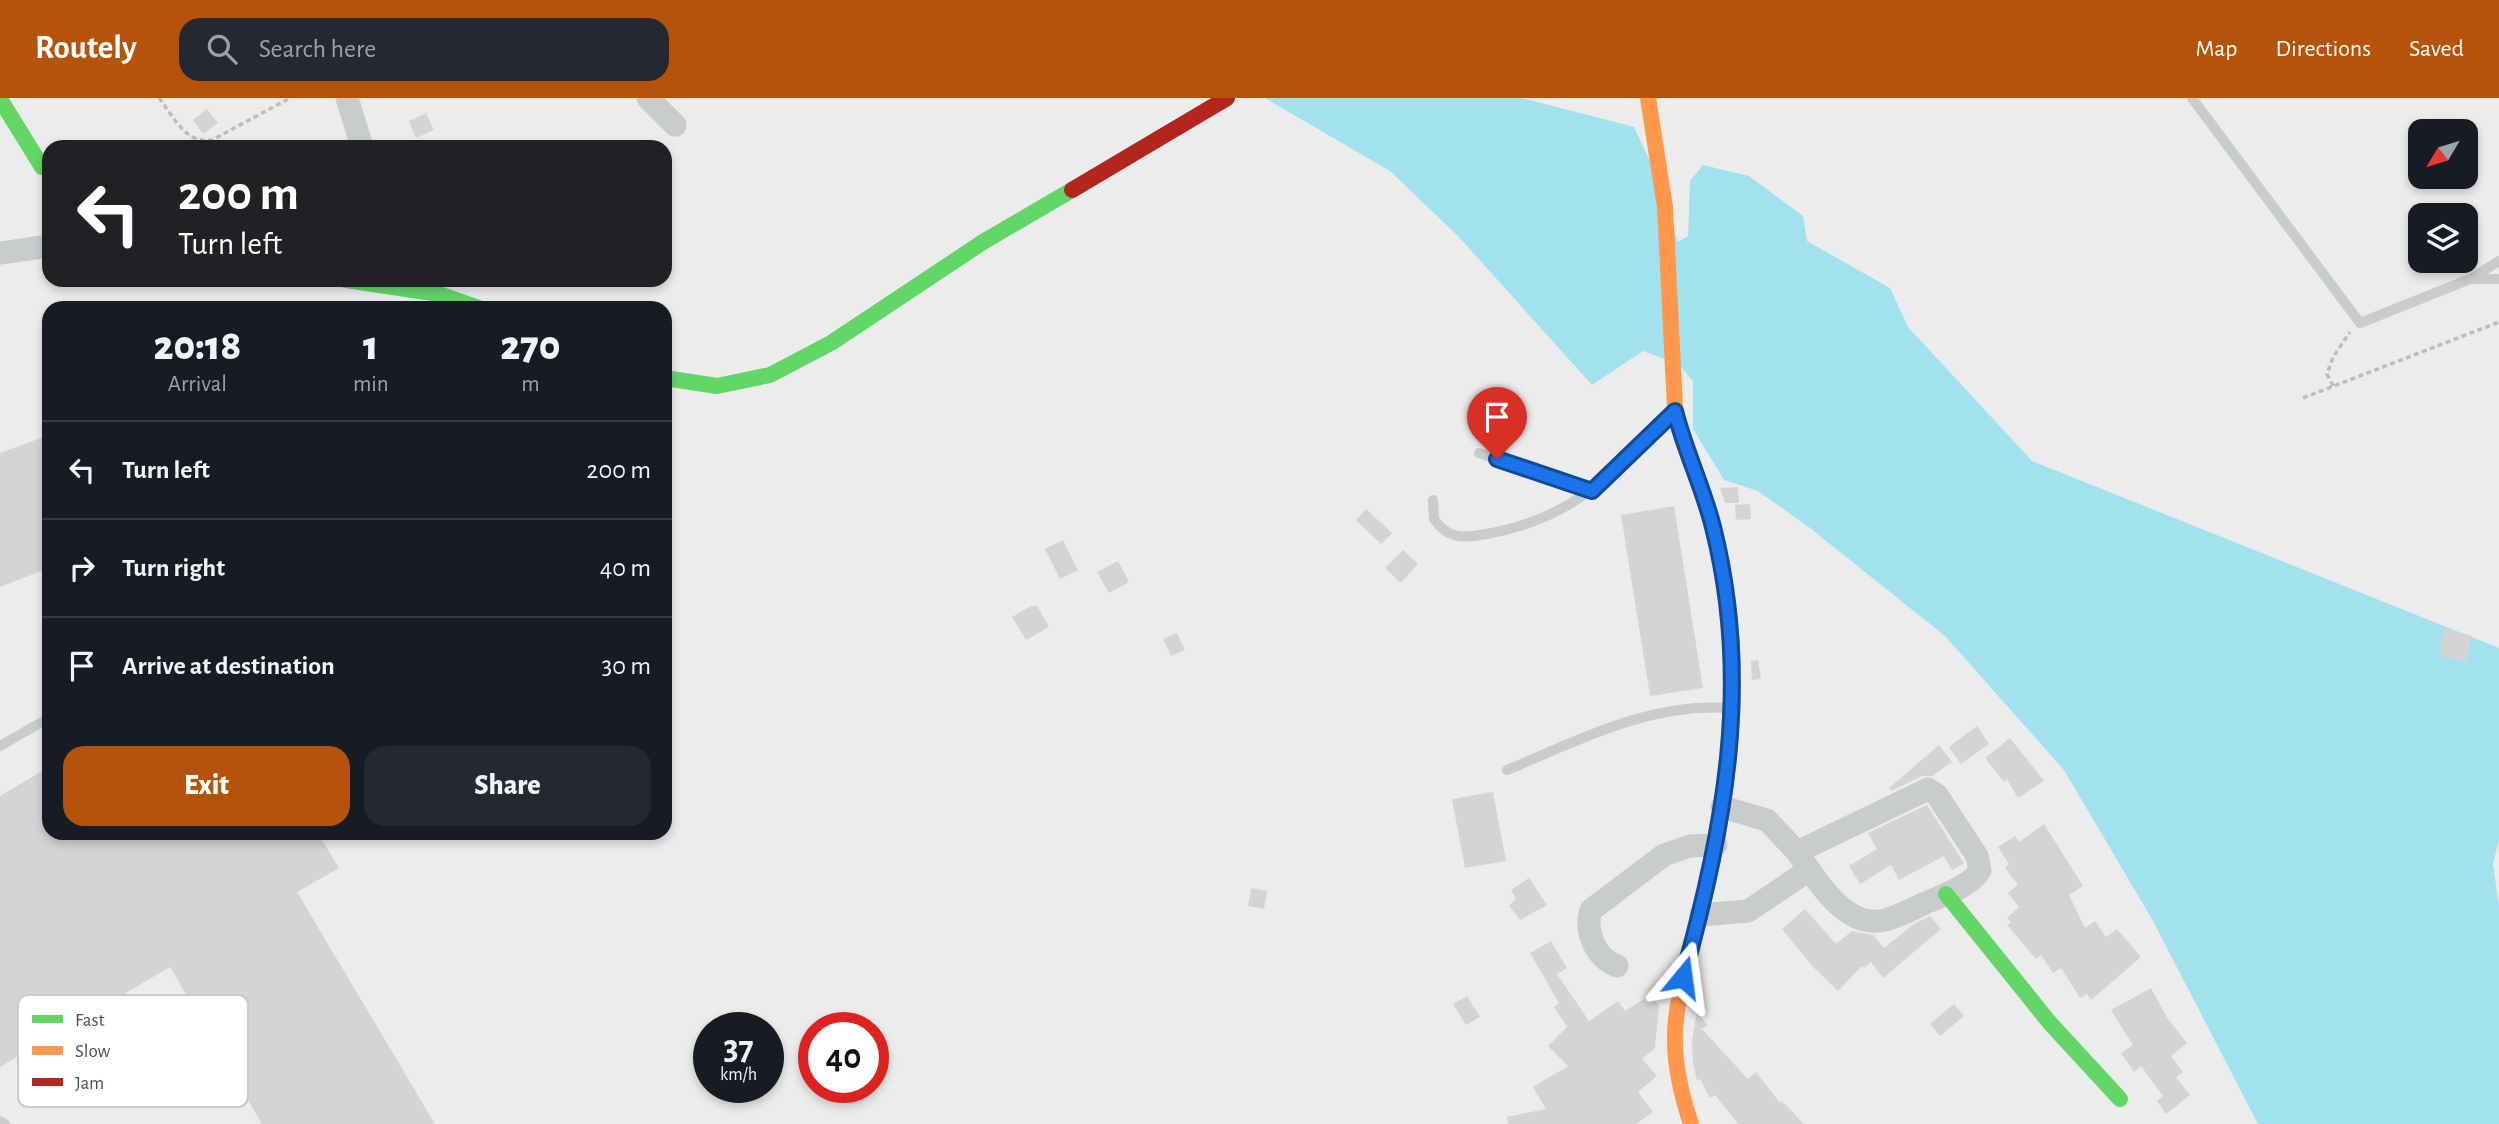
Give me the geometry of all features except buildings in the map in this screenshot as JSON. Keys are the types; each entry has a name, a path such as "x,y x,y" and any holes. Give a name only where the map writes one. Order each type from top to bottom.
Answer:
{"street":[{"path":"346,98 360,140"},
{"path":"648,98 675,124"},
{"path":"1648,98 1666,224 1670,364 1675,411 1713,528 1729,630 1733,732 1716,845 1701,915 1677,998 1672,1042 1676,1082 1691,1124"},
{"path":"0,99 31,145 42,167"},
{"path":"672,379 717,386 770,375 831,343 983,242 1226,99"},
{"path":"0,253 42,247"},
{"path":"392,287 439,294 459,301"},
{"path":"1701,915 1748,911 1803,861 1928,789 1937,795 1980,864 1977,876 1946,894 1885,920 1870,922 1848,913 1803,861 1767,820 1722,807"},
{"path":"1617,966 1601,958 1597,950 1589,928 1591,911 1664,855 1690,846 1716,845"},
{"path":"1946,894 2049,1022 2120,1099"}],"lane":[{"path":"2192,98 2360,323 2428,298 2470,279 2499,261"},
{"path":"2470,279 2499,279"},
{"path":"1433,500 1434,519 1439,527 1452,536 1469,537 1533,524 1554,515 1592,491 1675,411"},
{"path":"1479,453 1592,491"},
{"path":"1507,771 1598,731 1656,714 1684,709 1732,708"},
{"path":"0,746 42,722"},
{"path":"0,1121 5,1124"}],"path":[{"path":"159,98 188,136 195,140"},
{"path":"212,140 290,98"},
{"path":"2304,398 2499,322"},
{"path":"2333,386 2327,374 2333,357 2344,338 2360,323"}],"water":[{"path":"1265,98 1522,98 1634,127 1651,163 1678,242 1688,236 1690,181 1703,165 1749,176 1803,216 1807,241 1890,288 1908,327 2032,461 2499,648 2499,840 2493,864 2499,905 2499,1124 2258,1124 2153,921 2064,770 1945,636 1810,528 1758,491 1724,480 1693,429 1693,381 1678,364 1643,351 1592,385 1458,236 1390,171"}],"traffic: fast":[{"path":"0,99 42,167"},
{"path":"672,379 717,386 770,375 831,343 983,242 1072,190"},
{"path":"392,287 439,294 459,301"},
{"path":"1681,991 1711,867 1722,807 1730,746 1733,686 1730,624 1721,562 1704,499"},
{"path":"1946,894 2049,1022 2120,1099"}],"traffic: slow":[{"path":"1648,98 1665,207 1675,408 1682,439 1704,499"},
{"path":"1681,991 1675,1025 1676,1058 1681,1091 1691,1124"}],"traffic: jam":[{"path":"1072,190 1227,98"}],"route":[{"path":"1497,459 1592,491 1675,411 1713,528 1725,594 1733,732 1716,845 1701,915 1683,977"}]}
